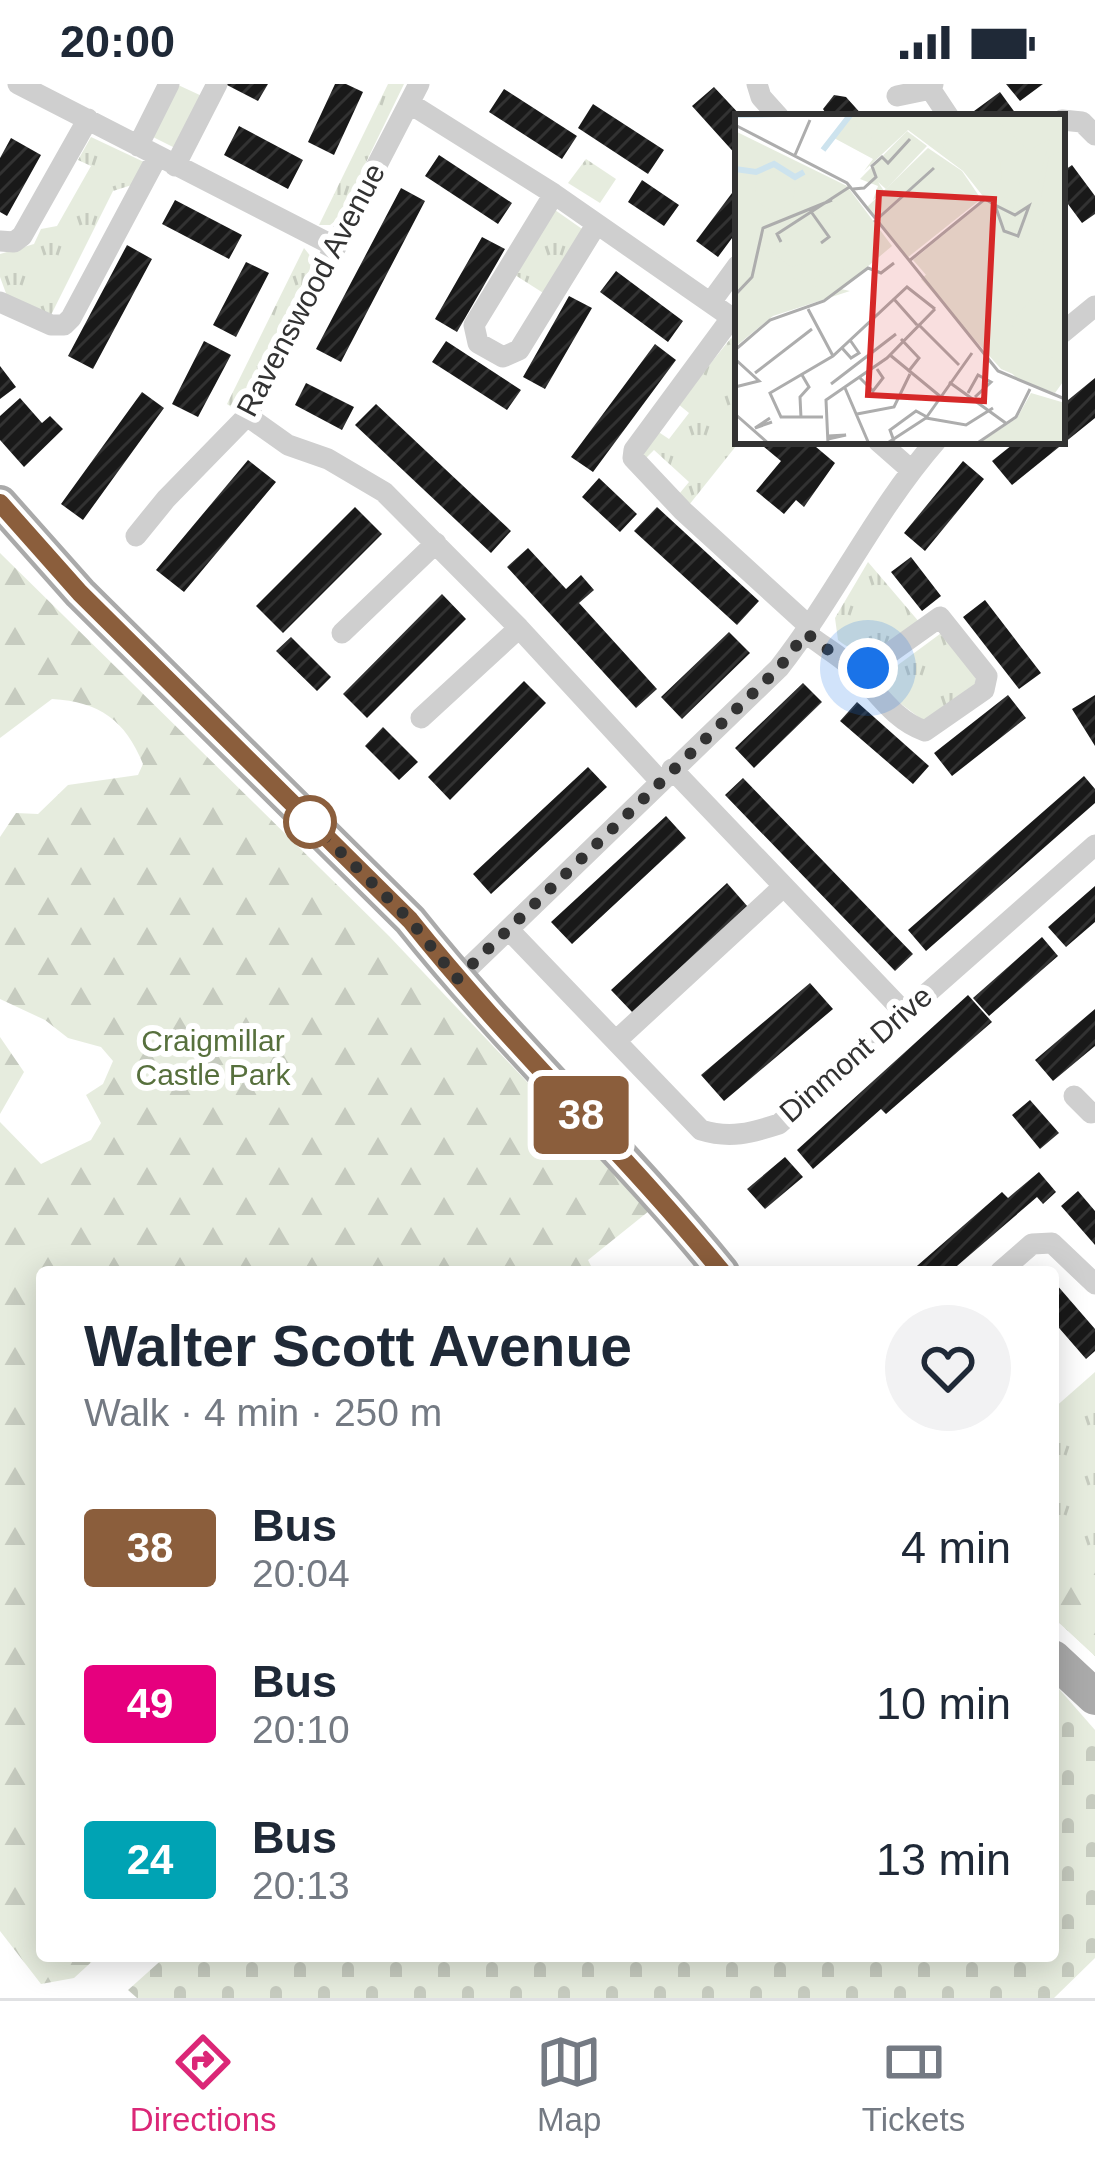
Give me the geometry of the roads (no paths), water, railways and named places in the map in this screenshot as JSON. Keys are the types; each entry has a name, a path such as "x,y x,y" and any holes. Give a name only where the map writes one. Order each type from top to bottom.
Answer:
{"main road":[{"path":"0,503 80,593 410,920 457,979 674,1213 717,1266"},
{"path":"1059,1664 1095,1697"}],"street":[{"path":"18,84 336,247"},
{"path":"157,156 169,84"},
{"path":"0,302 51,325 64,325 157,156 217,84"},
{"path":"758,84 761,97 776,114"},
{"path":"897,96 930,86 947,114"},
{"path":"414,93 735,320 634,450 633,458 683,511 914,728 925,731 984,690 987,676 940,617 860,674"},
{"name":"Ravenswood Avenue","path":"136,536 248,416 414,93"},
{"path":"0,242 14,242 22,236 88,119"},
{"path":"1065,120 1082,122 1095,135"},
{"path":"554,194 474,325 478,343 502,357 519,350 596,225"},
{"path":"711,302 735,269"},
{"path":"1065,331 1095,307"},
{"path":"248,416 288,445 362,476 384,492 666,775 784,886 903,1011"},
{"path":"881,444 911,470"},
{"path":"457,979 779,668 808,630 862,540 933,444"},
{"path":"342,633 436,543"},
{"path":"421,718 520,628"},
{"name":"Dinmont Drive","path":"509,930 701,1130 718,1136 746,1135 779,1124 1095,845"},
{"path":"618,1040 784,886"},
{"path":"1007,1266 1032,1244 1052,1243 1095,1284"}],"park label":[{"name":"Craigmillar Castle Park","path":"213,1058"}]}
